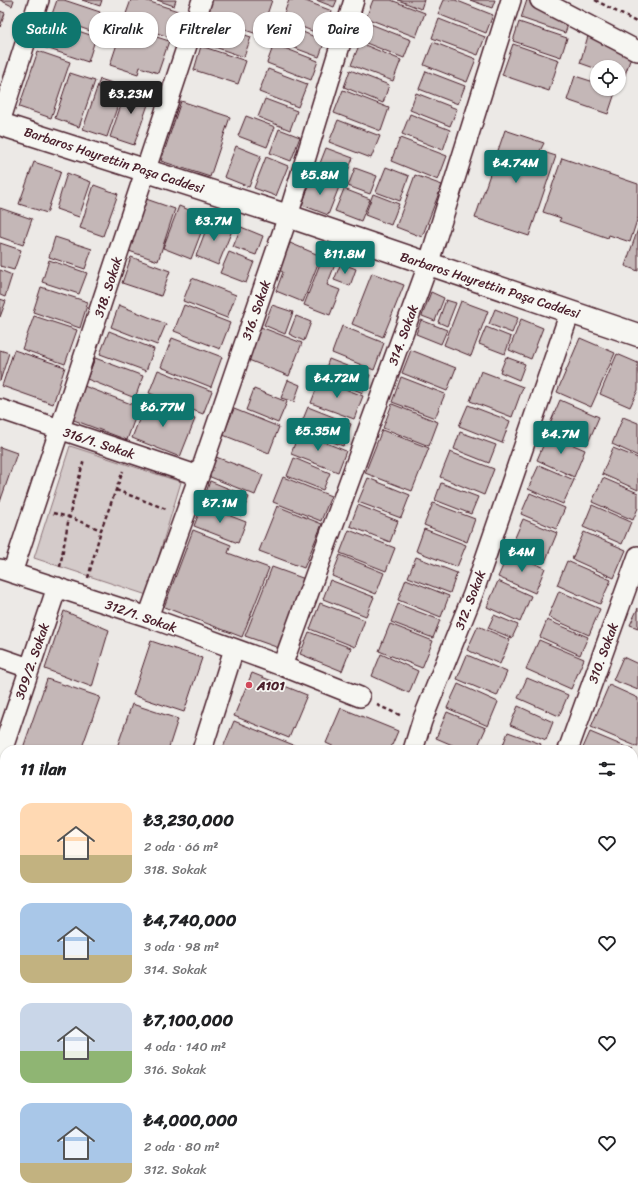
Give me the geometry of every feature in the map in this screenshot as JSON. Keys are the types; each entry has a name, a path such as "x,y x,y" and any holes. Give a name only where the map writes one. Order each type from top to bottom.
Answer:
{"main road":[{"name":"Barbaros Hayrettin Paşa Caddesi","path":"0,123 288,216 428,265 638,335"}],"street":[{"path":"0,123 39,0"},
{"name":"318. Sokak","path":"6,571 60,430 202,0"},
{"name":"316. Sokak","path":"148,617 199,476 288,216 354,0"},
{"name":"314. Sokak","path":"282,666 428,265 510,0"},
{"path":"540,0 638,51"},
{"name":"312. Sokak","path":"415,745 421,725 473,594 570,312"},
{"name":"316/1. Sokak","path":"0,409 199,476"},
{"name":"310. Sokak","path":"570,745 638,556"},
{"name":"312/1. Sokak","path":"6,571 148,617 282,666 360,697"},
{"name":"309/2. Sokak","path":"4,745 57,587"},
{"path":"204,745 234,649"},
{"path":"0,658 29,668"}],"path":[{"path":"595,0 638,23"},
{"path":"57,587 69,517 86,451"},
{"path":"83,596 101,530 126,464"},
{"path":"116,490 172,512"},
{"path":"49,512 69,517 101,530"},
{"path":"360,697 421,725"}],"shaded area":[{"path":"70,446 181,482 147,595 34,558"}],"building":[{"path":"0,0 14,0 12,6"},
{"path":"57,0 64,0 100,12 89,12 89,31 81,28 81,12 53,12"},
{"path":"82,0 102,0 100,6"},
{"path":"131,0 144,0 178,11 166,12 166,36 158,33 158,12 127,12"},
{"path":"157,0 176,0 174,6"},
{"path":"212,0 272,0 268,12 253,12 253,33 245,30 245,12 208,12"},
{"path":"289,0 303,0 332,11 313,12 313,31 305,28 305,12 285,12"},
{"path":"316,0 337,0 334,7"},
{"path":"373,0 391,0 425,13 416,37 373,21 373,12 368,12"},
{"path":"398,0 424,0 421,9"},
{"path":"444,0 455,0 493,15 486,33 438,14"},
{"path":"470,0 495,0 492,8"},
{"path":"527,0 532,0 571,17 565,33 521,18"},
{"path":"0,11 5,13 0,27"},
{"path":"439,19 485,37 478,55 432,38"},
{"path":"519,22 567,38 561,57 513,41"},
{"path":"373,25 411,40 404,58 373,46"},
{"path":"81,32 89,35 89,48 92,48 88,62 46,48 81,48"},
{"path":"305,33 313,36 313,48 322,48 319,57 295,48 305,48"},
{"path":"245,35 251,37 244,57 218,48 245,48"},
{"path":"588,36 633,51 626,72 626,60 590,60 590,67 580,63"},
{"path":"158,37 166,40 167,48 158,73 140,67 138,74 110,65 116,48 158,48"},
{"path":"433,42 476,59 467,82 424,65"},
{"path":"513,44 559,60 549,91 502,75"},
{"path":"200,48 207,48 246,61 238,84 194,70"},
{"path":"273,48 284,48 318,61 311,80 267,63"},
{"path":"358,48 372,48 401,60 393,81 351,65"},
{"path":"38,51 70,62 51,118 19,107"},
{"path":"268,69 307,84 298,107 259,92"},
{"path":"350,70 389,85 383,103 344,87"},
{"path":"426,71 465,86 458,104 419,89"},
{"path":"70,73 95,81 79,127 55,118"},
{"path":"575,76 590,81 590,96 614,96 608,114 567,100"},
{"path":"100,79 124,87 107,137 83,129"},
{"path":"128,85 152,93 134,145 110,137"},
{"path":"343,90 389,108 381,131 334,113"},
{"path":"416,93 457,109 450,126 410,110"},
{"path":"265,99 297,111 290,130 258,117"},
{"path":"181,101 230,117 210,177 161,161"},
{"path":"410,114 450,130 443,150 402,134"},
{"path":"246,116 275,127 267,147 238,136"},
{"path":"338,120 380,136 371,158 329,142"},
{"path":"279,129 300,137 291,161 270,153"},
{"path":"505,130 544,143 540,151 556,156 529,236 475,218"},
{"path":"400,138 447,156 438,180 391,161"},
{"path":"236,146 261,156 249,187 224,177"},
{"path":"326,148 353,158 344,181 317,171"},
{"path":"266,157 288,166 276,196 254,188"},
{"path":"562,158 638,184 638,217 630,242 609,235 608,238 559,221 561,218 543,212"},
{"path":"34,162 61,171 47,213 19,204"},
{"path":"386,167 409,176 400,201 376,192"},
{"path":"355,168 377,176 370,194 348,186"},
{"path":"67,173 91,182 79,217 56,209"},
{"path":"415,175 442,185 422,237 396,227"},
{"path":"312,177 339,187 328,215 302,205"},
{"path":"94,185 118,194 103,236 80,228"},
{"path":"344,189 370,199 361,221 335,211"},
{"path":"373,194 399,204 391,225 365,215"},
{"path":"146,199 175,209 158,261 129,251"},
{"path":"179,206 207,217 191,259 163,248"},
{"path":"0,208 32,219 23,245 0,237"},
{"path":"210,219 233,228 218,265 196,256"},
{"path":"241,227 263,236 256,255 233,247"},
{"path":"638,229 638,271 625,266"},
{"path":"55,237 92,249 85,269 49,257"},
{"path":"0,243 21,250 14,270 0,266"},
{"path":"290,243 321,256 303,302 276,291 283,272 279,270"},
{"path":"229,252 254,262 246,283 220,273"},
{"path":"323,256 336,262 327,285 340,290 330,315 304,305"},
{"path":"131,257 170,271 161,296 122,283"},
{"path":"49,260 87,273 79,294 42,282"},
{"path":"341,263 356,269 350,286 334,280"},
{"path":"0,270 12,275 5,297 0,295"},
{"path":"372,273 404,285 383,337 352,324"},
{"path":"192,278 236,295 227,318 183,301"},
{"path":"41,287 88,302 80,328 33,312"},
{"path":"431,292 444,298 435,321 422,316"},
{"path":"0,299 6,301 0,317"},
{"path":"446,300 456,303 447,326 438,322"},
{"path":"461,301 488,311 471,356 444,345"},
{"path":"119,305 166,324 157,345 111,327"},
{"path":"184,305 230,323 220,349 174,331"},
{"path":"272,305 293,312 285,334 264,325"},
{"path":"495,309 518,318 512,333 489,324"},
{"path":"34,316 77,330 65,364 22,349"},
{"path":"296,316 311,322 304,341 289,334"},
{"path":"521,319 543,328 531,359 509,350"},
{"path":"421,320 447,330 441,344 416,334"},
{"path":"258,326 302,343 289,376 246,359"},
{"path":"342,326 384,343 374,370 332,353"},
{"path":"486,327 511,337 505,354 479,344"},
{"path":"109,331 154,349 146,371 100,354"},
{"path":"172,338 222,357 211,387 161,367"},
{"path":"580,338 615,353 591,407 557,392"},
{"path":"0,350 9,353 0,381"},
{"path":"14,350 65,367 53,404 2,386"},
{"path":"411,350 456,368 447,391 402,373"},
{"path":"617,354 638,363 638,390 630,407 600,394"},
{"path":"506,357 525,364 519,380 500,372"},
{"path":"95,358 143,376 135,398 87,379"},
{"path":"329,359 370,375 363,393 323,377"},
{"path":"158,370 212,391 203,414 149,393"},
{"path":"481,371 523,387 512,417 470,401"},
{"path":"401,377 445,394 435,418 392,402"},
{"path":"320,379 363,396 354,419 311,403"},
{"path":"288,380 300,385 294,402 281,398"},
{"path":"84,386 139,407 127,440 71,419"},
{"path":"254,389 287,402 278,423 246,410"},
{"path":"147,399 195,419 180,457 132,438"},
{"path":"560,400 599,417 587,445 548,428"},
{"path":"392,404 438,422 429,446 383,428"},
{"path":"468,405 510,421 502,443 459,426"},
{"path":"308,407 351,424 343,446 299,429"},
{"path":"234,409 279,427 269,453 223,435"},
{"path":"623,417 638,423 638,456 612,444"},
{"path":"382,430 429,448 412,491 365,473"},
{"path":"299,432 346,451 338,472 291,454"},
{"path":"460,432 496,445 489,463 454,449"},
{"path":"548,434 585,450 574,477 537,460"},
{"path":"0,447 17,453 0,502"},
{"path":"613,448 638,458 638,490 602,474"},
{"path":"450,452 494,469 484,495 440,477"},
{"path":"216,457 263,475 255,495 208,476"},
{"path":"294,458 330,473 323,490 287,476"},
{"path":"539,465 574,480 563,504 528,489"},
{"path":"283,477 331,496 321,521 273,502"},
{"path":"368,478 410,495 401,518 358,502"},
{"path":"603,478 638,493 638,508 633,520 592,502"},
{"path":"210,481 249,497 241,516 203,501"},
{"path":"441,483 478,497 471,514 435,500"},
{"path":"530,493 565,508 556,529 521,514"},
{"path":"433,503 475,519 467,542 424,525"},
{"path":"202,505 246,522 238,543 194,526"},
{"path":"358,505 398,521 390,542 350,526"},
{"path":"592,505 631,522 622,544 583,527"},
{"path":"277,506 322,524 304,568 259,551"},
{"path":"523,519 557,533 545,562 511,547"},
{"path":"424,529 466,545 457,567 416,551"},
{"path":"193,530 231,545 228,553 269,568 242,637 164,607"},
{"path":"349,530 395,548 386,571 340,553"},
{"path":"584,532 626,550 614,578 572,559"},
{"path":"509,552 545,568 535,593 498,577"},
{"path":"340,555 384,573 376,594 332,576"},
{"path":"416,557 457,573 450,593 408,577"},
{"path":"567,561 611,580 600,604 557,585"},
{"path":"272,567 305,579 279,648 245,636"},
{"path":"406,579 449,596 441,617 398,600"},
{"path":"330,580 374,597 366,616 323,599"},
{"path":"498,581 531,596 520,622 487,607"},
{"path":"559,591 600,609 589,635 548,617"},
{"path":"320,603 365,620 355,647 310,629"},
{"path":"398,604 440,620 433,638 391,622"},
{"path":"638,608 638,628 630,625"},
{"path":"64,611 109,630 92,687 45,669"},
{"path":"494,615 518,625 512,638 488,628"},
{"path":"547,620 588,637 580,655 540,637"},
{"path":"390,624 433,641 422,668 379,651"},
{"path":"478,626 510,640 500,664 467,650"},
{"path":"309,632 351,648 342,671 300,654"},
{"path":"539,640 584,659 571,689 526,669"},
{"path":"151,641 202,658 184,712 133,695"},
{"path":"381,654 418,671 409,693 372,676"},
{"path":"467,655 507,672 497,696 457,679"},
{"path":"623,657 638,664 638,690 613,680"},
{"path":"252,673 307,695 289,738 234,716"},
{"path":"527,678 568,695 559,716 518,698"},
{"path":"47,679 100,697 83,745 24,745"},
{"path":"458,684 498,702 488,726 447,708"},
{"path":"609,685 638,698 638,745 633,745 591,727"},
{"path":"132,704 178,719 170,745 118,745"},
{"path":"518,706 553,722 546,740 510,725"},
{"path":"341,708 398,731 392,745 330,745 326,743"},
{"path":"447,712 486,728 478,745 452,745 436,738"},
{"path":"234,721 294,745 224,745"},
{"path":"508,732 541,744 541,745 503,745"},
{"path":"590,732 621,745 584,745"}],"place":[{"name":"A101","path":"249,685"}]}
